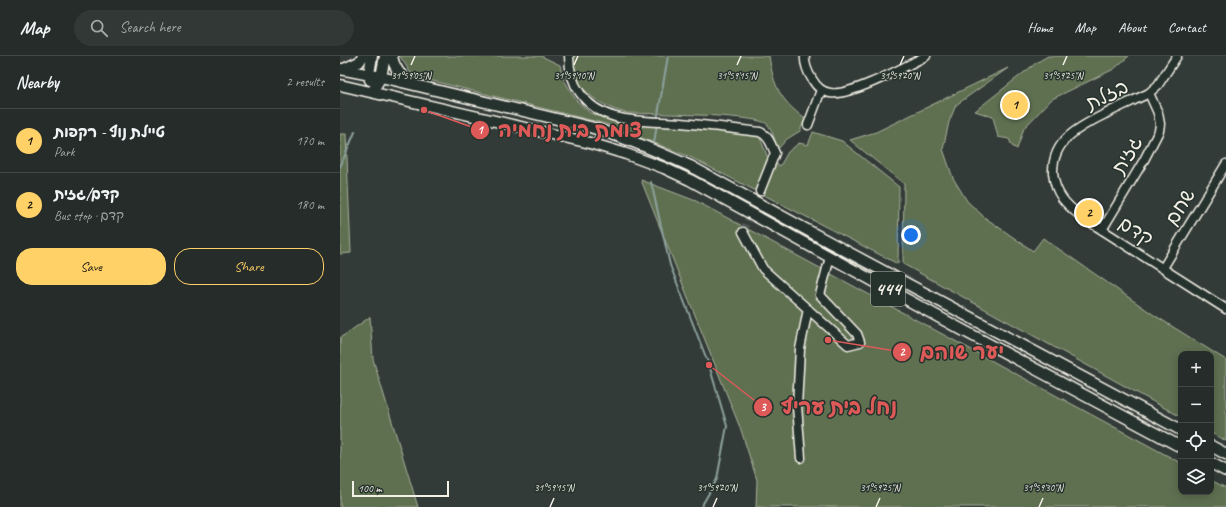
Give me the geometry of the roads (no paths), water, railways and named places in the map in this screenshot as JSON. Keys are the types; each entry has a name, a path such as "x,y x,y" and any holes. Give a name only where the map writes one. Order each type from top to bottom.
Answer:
{"main road":[{"path":"341,69 359,62 363,56"},
{"path":"372,56 369,74 372,92"},
{"path":"372,92 381,77 385,56"},
{"path":"392,56 394,66 398,71 408,81 417,86"},
{"name":"444","path":"341,69 369,74 590,127 623,138 673,158 1178,428"},
{"name":"444","path":"340,85 557,135 626,154 664,168 690,180 954,326 1178,445"},
{"path":"1214,448 1226,454"},
{"path":"1214,465 1226,471"}],"street":[{"path":"569,56 571,76 582,97 590,105 607,115 637,120 734,128 765,134 768,137 775,153 760,191"},
{"path":"805,56 804,60 809,75 816,86 821,90 839,94 853,91 926,56"},
{"name":"בזלת","path":"1053,164 1056,152 1066,138 1083,125 1149,93 1158,85 1177,56"},
{"path":"808,125 821,90"},
{"name":"גזית","path":"1102,230 1144,160 1159,131 1160,124 1158,113 1149,93"},
{"name":"קדם","path":"1053,164 1054,184 1062,199 1071,209 1102,230 1225,305"},
{"name":"שחם","path":"1163,268 1226,164"},
{"path":"743,232 763,269 848,345 860,342 857,334 820,295 830,257"},
{"path":"801,458 797,414 800,349 808,309"}],"waterway":[{"path":"657,120 668,56"},
{"path":"654,143 657,124"},
{"path":"340,167 355,132"},
{"path":"651,182 670,265 709,365 727,426 717,479 701,507"}],"tunnel":[{"path":"743,232 760,191"}],"place":[{"name":"טיילת נוף - רקפות","path":"1015,105"},
{"name":"צומת בית נחמיה","path":"424,110"},
{"name":"קדם/גזית","path":"1089,213"},
{"name":"יער שוהם","path":"828,340"},
{"name":"נחל בית עריף","path":"709,365"}]}
